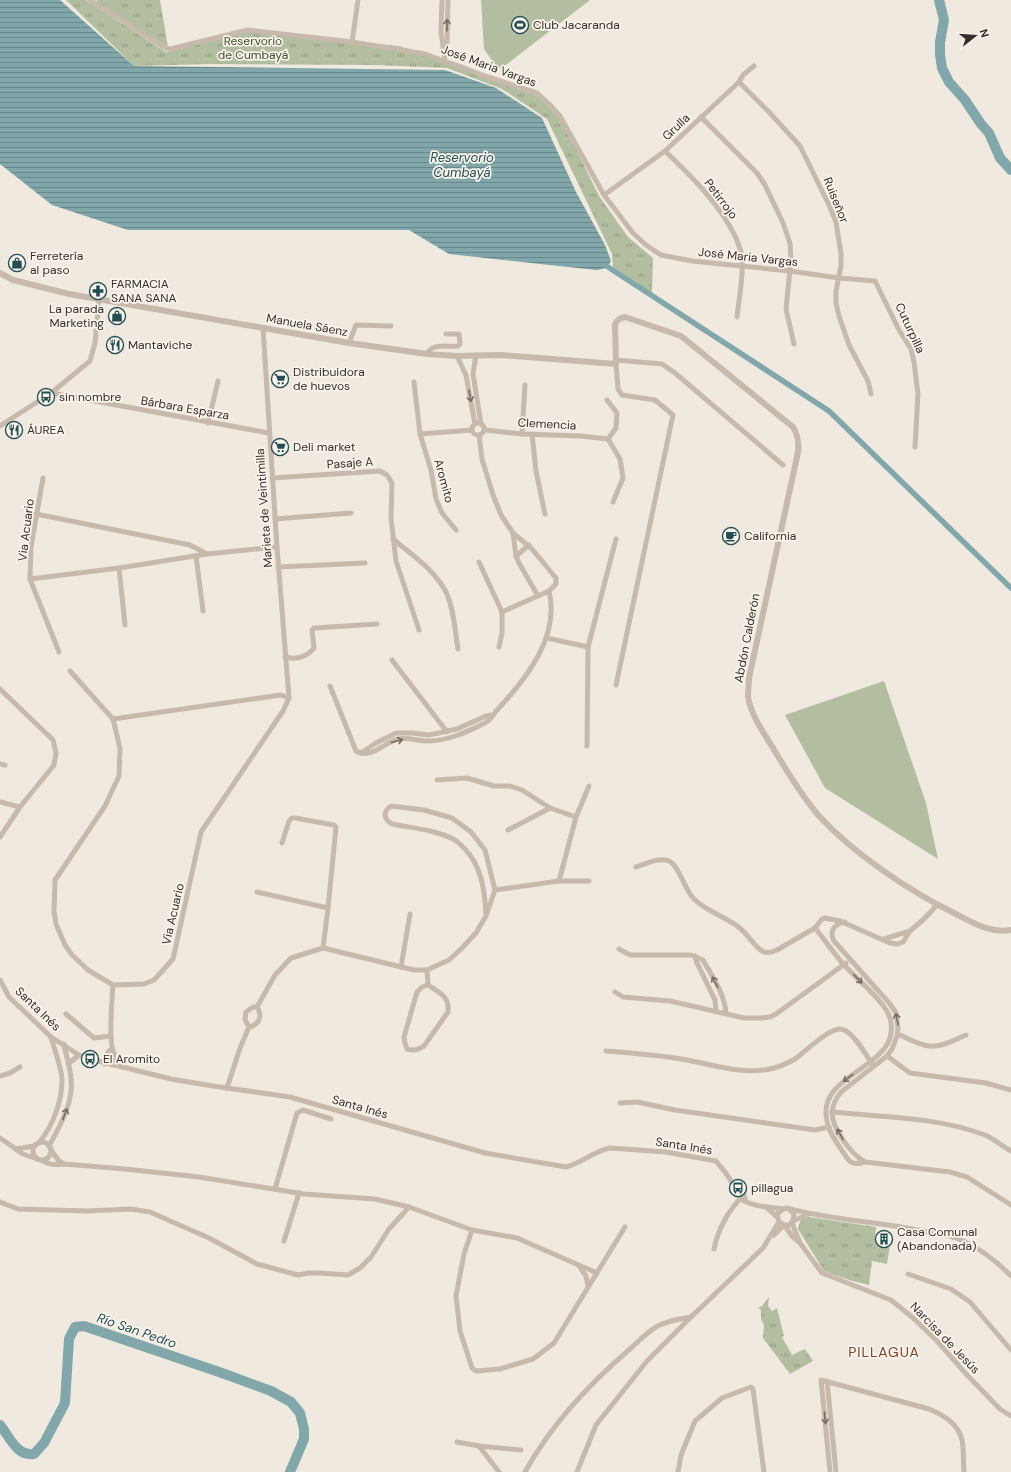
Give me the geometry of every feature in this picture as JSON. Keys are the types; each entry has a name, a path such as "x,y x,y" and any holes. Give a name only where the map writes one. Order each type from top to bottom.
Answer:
{"street":[{"name":"José Maria Vargas","path":"90,0 165,48 170,49 248,30 352,42 425,54 537,93 550,104 560,116 604,195 633,233 646,245 661,255 692,261 790,271 839,278"},
{"path":"352,42 358,0"},
{"path":"442,0 442,42 444,49 444,61"},
{"path":"444,49 447,42 448,0"},
{"name":"Grulla","path":"604,195 665,151 739,82 743,75 754,66"},
{"name":"Ruiseñor","path":"739,82 800,146 829,204 836,222 841,254 841,266 836,291 839,316 849,345 868,381 871,394"},
{"path":"702,117 753,168 765,185 783,223 790,243 790,271 786,309 794,344"},
{"name":"Petirrojo","path":"665,151 689,175 718,208 730,227 740,248 742,255 742,267 737,317"},
{"name":"Manuela Sáenz","path":"0,273 13,280 99,300 349,343 427,354 457,356 501,355 617,361"},
{"name":"Cuturpilla","path":"839,278 877,282 899,330 911,349 918,394 915,446"},
{"path":"0,426 50,394 90,361 95,343 99,300"},
{"name":"Abdón Calderón","path":"617,361 615,324 617,320 621,318 626,317 681,336 793,426 796,431 798,452 749,678 748,696 750,707 780,759 822,819 859,852 883,870 937,905 985,928 1001,932 1011,930"},
{"path":"349,343 356,325 391,326"},
{"name":"Marieta de Veintimilla","path":"262,328 268,433 289,698"},
{"path":"427,354 433,347 458,346 460,344 459,334 446,334"},
{"path":"476,355 473,374 481,424 484,430 480,435 482,459 493,495 501,515 513,533 528,545 556,578 556,584 549,591 502,612"},
{"path":"457,356 466,375 475,424 472,430"},
{"path":"616,685 673,415 655,400 622,395 618,389 617,361 662,364 783,465"},
{"path":"208,422 218,381"},
{"name":"Aromito","path":"414,382 420,434 431,470 436,499 442,513 456,530"},
{"path":"522,434 525,385"},
{"name":"Bárbara Esparza","path":"50,394 268,433"},
{"path":"607,400 618,413 616,428 608,440 620,459 622,478 613,502"},
{"path":"475,424 481,424"},
{"path":"420,434 472,430"},
{"path":"472,430 475,434 480,435"},
{"name":"Clemencia","path":"484,430 522,434 580,436 608,440"},
{"path":"532,434 536,471 546,514"},
{"name":"Pasaje A","path":"272,478 380,471 387,475 392,483 391,518 396,561 419,630"},
{"name":"Via Acuario","path":"44,478 31,547 30,579 59,652"},
{"path":"275,519 351,513"},
{"path":"36,514 190,545 207,554"},
{"path":"513,533 516,556 538,596"},
{"path":"393,539 423,564 440,581 451,609 458,650"},
{"path":"587,746 588,647 616,540"},
{"path":"516,556 528,545"},
{"path":"30,579 119,568 207,554 277,547"},
{"path":"196,556 202,611"},
{"path":"480,562 502,612 500,647"},
{"path":"278,567 365,563"},
{"path":"119,568 125,625"},
{"path":"330,686 356,751 361,753 369,753 398,739 430,741 458,735 488,721 512,694 526,675 540,652 546,638 552,613 552,604 549,591"},
{"path":"285,657 305,656 310,653 314,648 312,630 314,628 377,624"},
{"path":"546,638 588,647"},
{"path":"392,660 447,732"},
{"path":"70,672 113,719 120,748 119,776 105,806 54,880 54,911 56,924 66,945 72,955 88,970 113,985 111,1036 112,1049 114,1053 112,1065"},
{"path":"0,689 53,740 56,753 54,765 20,807 0,837"},
{"path":"113,719 281,695 289,698"},
{"name":"Via Acuario","path":"113,985 144,984 154,980 173,959 201,832 282,711 289,698"},
{"path":"361,753 376,743 396,734 412,733 429,735 447,732 492,715"},
{"path":"437,780 467,778 494,786 510,786 522,790 550,808 576,817"},
{"path":"559,881 576,817 589,786"},
{"path":"0,802 20,807"},
{"path":"249,1027 245,1020 246,1012 253,1007 257,1007 275,975 291,958 323,948 414,970 426,970 448,960 476,933 486,916 495,890 485,850 470,832 452,818 424,810 391,806 385,811 387,821 392,824 442,834 456,840 471,855 482,882 485,895 486,916"},
{"path":"508,830 550,808"},
{"path":"282,843 289,821 292,818 334,825 336,827 323,948"},
{"path":"636,867 660,860 672,863 687,891 694,899 740,928 762,951 772,952 815,928 822,919 825,918 845,922 890,943 897,944 903,942 910,931 937,905"},
{"path":"495,890 559,881 589,881"},
{"path":"257,892 328,908"},
{"path":"401,967 410,914"},
{"path":"845,922 834,927 832,936 834,941 850,961 893,1008 897,1019 898,1034 895,1043 887,1056 836,1088 830,1096 826,1105 826,1114 829,1127 850,1161 855,1164 865,1162 950,1172 967,1177 1011,1205"},
{"path":"815,928 844,965 884,1007 890,1018 891,1033 889,1041 872,1064 840,1092 834,1103 832,1112 836,1126 844,1141 854,1155 865,1162"},
{"path":"884,939 910,931"},
{"path":"619,949 630,955 695,956 703,960 723,997 726,1006 726,1014"},
{"path":"695,956 696,963 715,1000 716,1011"},
{"path":"615,992 623,997 670,1001 753,1019 770,1017 850,961"},
{"path":"426,970 428,985"},
{"name":"Santa Inés","path":"0,980 9,997 51,1037 80,1055 105,1064 171,1079 290,1097 485,1153 566,1167 574,1165 604,1149 615,1148 666,1152 716,1161 732,1183 732,1187 747,1201 759,1206 783,1209"},
{"path":"428,985 444,995 449,1006 448,1012 424,1046 419,1050 414,1051 407,1049 404,1043 404,1037 417,992 422,987 428,985"},
{"path":"227,1088 240,1048 249,1027 256,1024 260,1018 257,1007"},
{"path":"66,1014 94,1038 111,1036"},
{"path":"606,1051 665,1056 749,1072 772,1069 783,1065 794,1059 832,1031 840,1029 851,1035 872,1064"},
{"path":"898,1034 924,1046 933,1047 966,1035"},
{"path":"40,1160 33,1153 37,1144 45,1135 59,1107 61,1090 62,1078 51,1037"},
{"path":"40,1160 49,1157 50,1148 67,1109 71,1091 71,1078 64,1044"},
{"path":"105,1064 108,1052 112,1049"},
{"path":"56,1053 65,1052"},
{"path":"60,1069 68,1066 80,1055"},
{"path":"887,1056 910,1073 986,1083 1011,1090"},
{"path":"0,1076 10,1073 20,1067"},
{"path":"61,1090 71,1091"},
{"path":"620,1103 637,1102 675,1110 815,1130 829,1127"},
{"path":"275,1189 297,1113 303,1110 331,1119"},
{"path":"832,1112 927,1121 962,1127 986,1136 1011,1151"},
{"path":"0,1138 22,1154 49,1164 125,1169 199,1177 299,1193 375,1198 409,1207 472,1230 517,1238 597,1273"},
{"path":"16,1149 46,1143 58,1160 64,1164"},
{"path":"284,1241 299,1193"},
{"path":"714,1249 717,1235 730,1212 743,1197"},
{"path":"0,1202 18,1209 87,1211 131,1209 150,1212 209,1238 257,1264 298,1275 320,1273 348,1275 360,1268 371,1257 388,1230 409,1207"},
{"name":"Santa Inés","path":"766,1207 778,1219"},
{"path":"770,1239 778,1219 779,1212 783,1209 790,1209 809,1214 914,1228 957,1238 983,1252 1004,1268 1011,1276"},
{"path":"790,1209 794,1214 792,1222"},
{"path":"577,1472 596,1425 647,1361 785,1225 809,1214"},
{"path":"778,1219 800,1243"},
{"name":"Narcisa de Jesús","path":"792,1222 800,1243 822,1273 891,1300 912,1317 936,1340 1000,1410 1011,1416"},
{"path":"472,1230 464,1254 456,1296 460,1331 474,1370 476,1371 500,1369 533,1359 554,1343 625,1228"},
{"path":"579,1265 586,1276 588,1286"},
{"path":"908,1274 951,1289 970,1302 1011,1350"},
{"path":"525,1472 533,1457 567,1410 621,1356 655,1327 672,1320 691,1317"},
{"path":"824,1380 929,1409 950,1420 957,1429 962,1440 962,1459 964,1471"},
{"path":"824,1380 830,1472"},
{"path":"824,1380 836,1472"},
{"path":"678,1472 681,1455 695,1421 722,1398 751,1387 753,1389 764,1472"},
{"path":"457,1442 479,1446 521,1450"},
{"path":"479,1446 499,1472"}],"green space":[{"name":"Reservorio de Cumbayá","path":"66,0 86,0 166,52 249,32 399,46 463,65 537,96 561,118 599,196 628,237 653,258 652,293 613,267 612,254 547,119 502,89 447,68 376,65 211,64 134,66"},
{"path":"97,0 160,0 168,47 96,3"},
{"name":"Club Jacaranda","path":"481,0 590,0 502,68 496,66 484,49"},
{"path":"884,681 926,803 938,859 825,788 785,715"},
{"path":"809,1217 876,1227 875,1243 890,1245 887,1264 872,1261 869,1285 824,1271 798,1229 801,1219"},
{"path":"769,1297 768,1306 772,1311 777,1308 784,1336 782,1337 792,1355 805,1349 813,1361 790,1374 763,1338 764,1325 761,1319 761,1310 758,1308 762,1306"}],"water":[{"name":"Reservorio Cumbayá","path":"0,0 60,0 134,66 445,70 496,88 542,118 576,192 605,245 611,261 605,268 596,270 449,254 409,230 128,230 52,205 0,164"}],"waterway":[{"path":"939,0 944,20 940,42 942,68 949,82 965,100 989,133 1000,158 1011,170"},
{"path":"608,267 829,411 1011,588"},
{"name":"Río San Pedro","path":"0,1425 14,1445 22,1452 34,1454 44,1443 65,1403 69,1339 75,1327 84,1326 222,1373 271,1391 291,1402 300,1413 304,1429 304,1439 290,1472"}],"place":[{"name":"Club Jacaranda","path":"520,25"},
{"name":"Ferretería al paso","path":"17,263"},
{"name":"FARMACIA SANA SANA","path":"98,291"},
{"name":"La parada Marketing","path":"117,316"},
{"name":"Mantaviche","path":"115,345"},
{"name":"Distribuidora de huevos","path":"280,379"},
{"name":"sin nombre","path":"46,397"},
{"name":"ÁUREA","path":"14,430"},
{"name":"Deli market","path":"280,447"},
{"name":"California","path":"731,536"},
{"name":"El Aromito","path":"90,1059"},
{"name":"pillagua","path":"738,1188"},
{"name":"Casa Comunal (Abandonada)","path":"884,1239"}],"district":[{"name":"PILLAGUA","path":"884,1352"}]}
